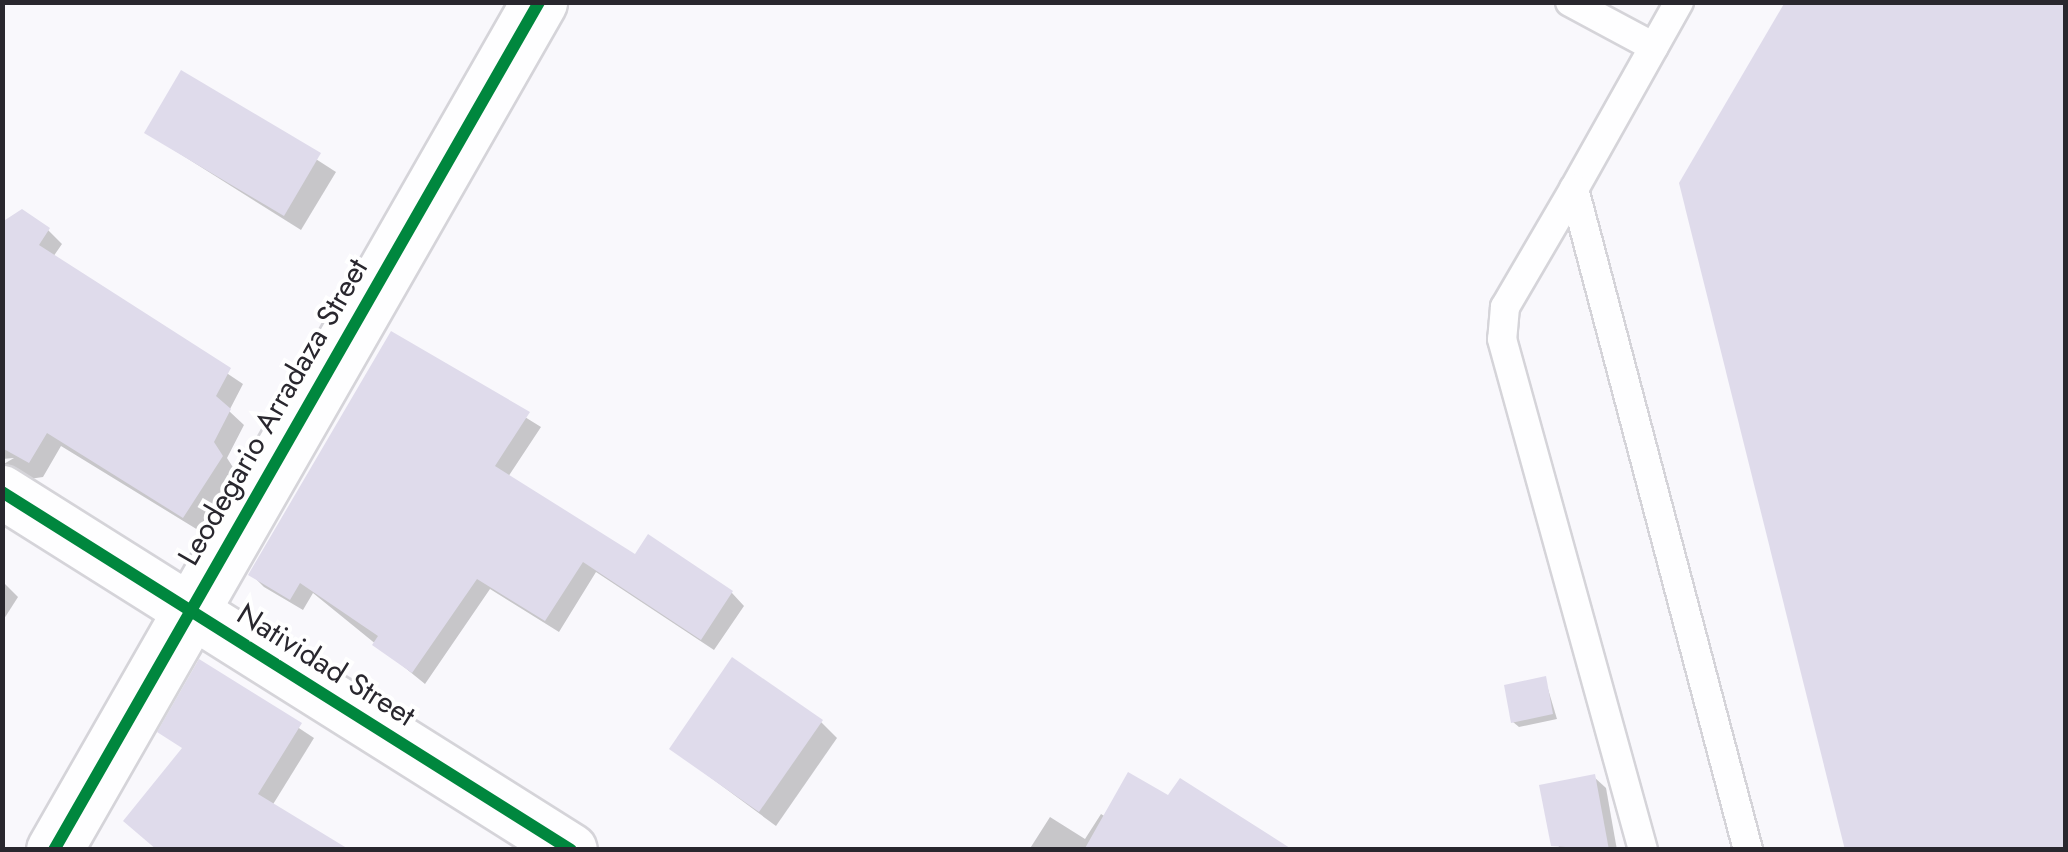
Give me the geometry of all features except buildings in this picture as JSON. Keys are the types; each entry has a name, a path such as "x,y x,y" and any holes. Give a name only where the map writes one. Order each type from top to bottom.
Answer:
{"street":[{"name":"Leodegario Arradaza Street","path":"54,850 188,608 539,2"},
{"name":"Natividad Street","path":"2,492 571,850"}],"lane":[{"path":"1570,2 1654,47"},
{"path":"1642,850 1502,339 1506,307 1680,2"},
{"path":"1574,190 1748,850"}],"cycle path":[{"path":"54,850 539,2"},
{"path":"2,492 571,850"}]}
